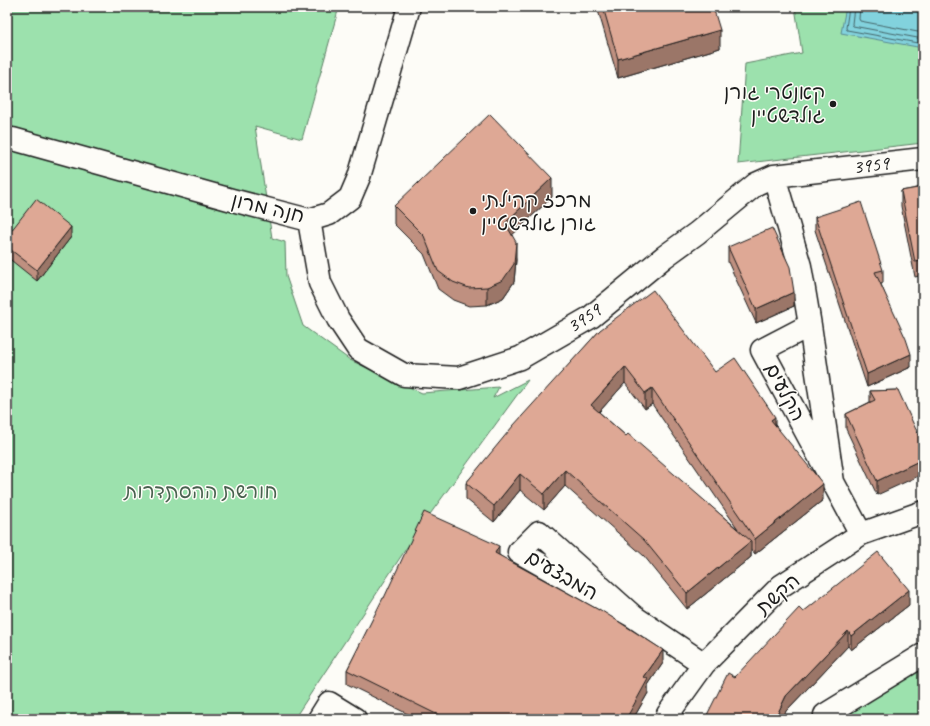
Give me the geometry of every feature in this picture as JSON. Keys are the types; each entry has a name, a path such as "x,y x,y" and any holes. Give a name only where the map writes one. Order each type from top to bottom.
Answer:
{"street":[{"name":"חנה מרון","path":"13,139 309,220 329,214 350,198 359,177 409,7"},
{"name":"3959","path":"309,220 320,283 338,319 358,349 404,375 459,378 520,358 591,316 664,256 697,233 756,184 774,176 923,159"},
{"name":"הקלעים","path":"774,176 800,266 833,482"},
{"name":"הקלעים","path":"810,325 762,350 861,534"},
{"name":"הקשת","path":"666,719 704,664 781,586 861,534 923,517"},
{"name":"המבצעים","path":"634,617 539,532 519,552 634,617 704,664"},
{"path":"827,719 825,715 923,655"},
{"path":"319,719 329,703 355,719"}],"green space":[{"name":"חורשת ההסתדרות","path":"7,7 339,7 302,139 255,126 272,238 285,242 286,276 303,326 350,360 422,393 499,387 493,398 528,380 417,532 294,719 7,719"},
{"name":"קאנטרי גורן גולדשטיין","path":"795,7 923,7 923,143 738,164 745,64 802,53"},
{"path":"923,655 923,719 827,719"}],"water":[{"path":"846,7 923,7 923,48 841,33"}],"building":[{"path":"603,7 713,7 720,30 618,59"},
{"name":"מרכז קהילתי גורן גולדשטיין","path":"490,114 552,178 505,223 516,242 514,264 503,280 487,287 469,288 453,282 438,271 424,236 394,206"},
{"path":"923,187 923,261 915,262 901,191"},
{"path":"36,199 71,227 37,270 7,247 7,236"},
{"path":"861,202 883,270 875,272 906,339 911,354 867,374 815,217"},
{"path":"772,228 790,267 794,292 756,309 728,247"},
{"path":"653,290 715,372 735,358 775,417 771,420 823,484 755,539 652,388 645,393 625,367 591,405 626,436 628,434 751,541 687,593 644,540 565,470 544,494 520,474 494,506 466,483 513,426 600,330"},
{"path":"898,390 923,445 923,459 877,481 846,414 875,400 870,391"},
{"path":"424,512 499,546 495,553 599,609 663,650 644,677 648,679 626,719 447,719 347,670 384,598"},
{"path":"878,552 909,590 851,636 848,631 786,696 775,719 705,719 728,673 735,677 799,608 803,612"}],"place":[{"name":"קאנטרי גורן גולדשטיין","path":"833,104"},
{"name":"מרכז קהילתי גורן גולדשטיין","path":"473,211"}]}
